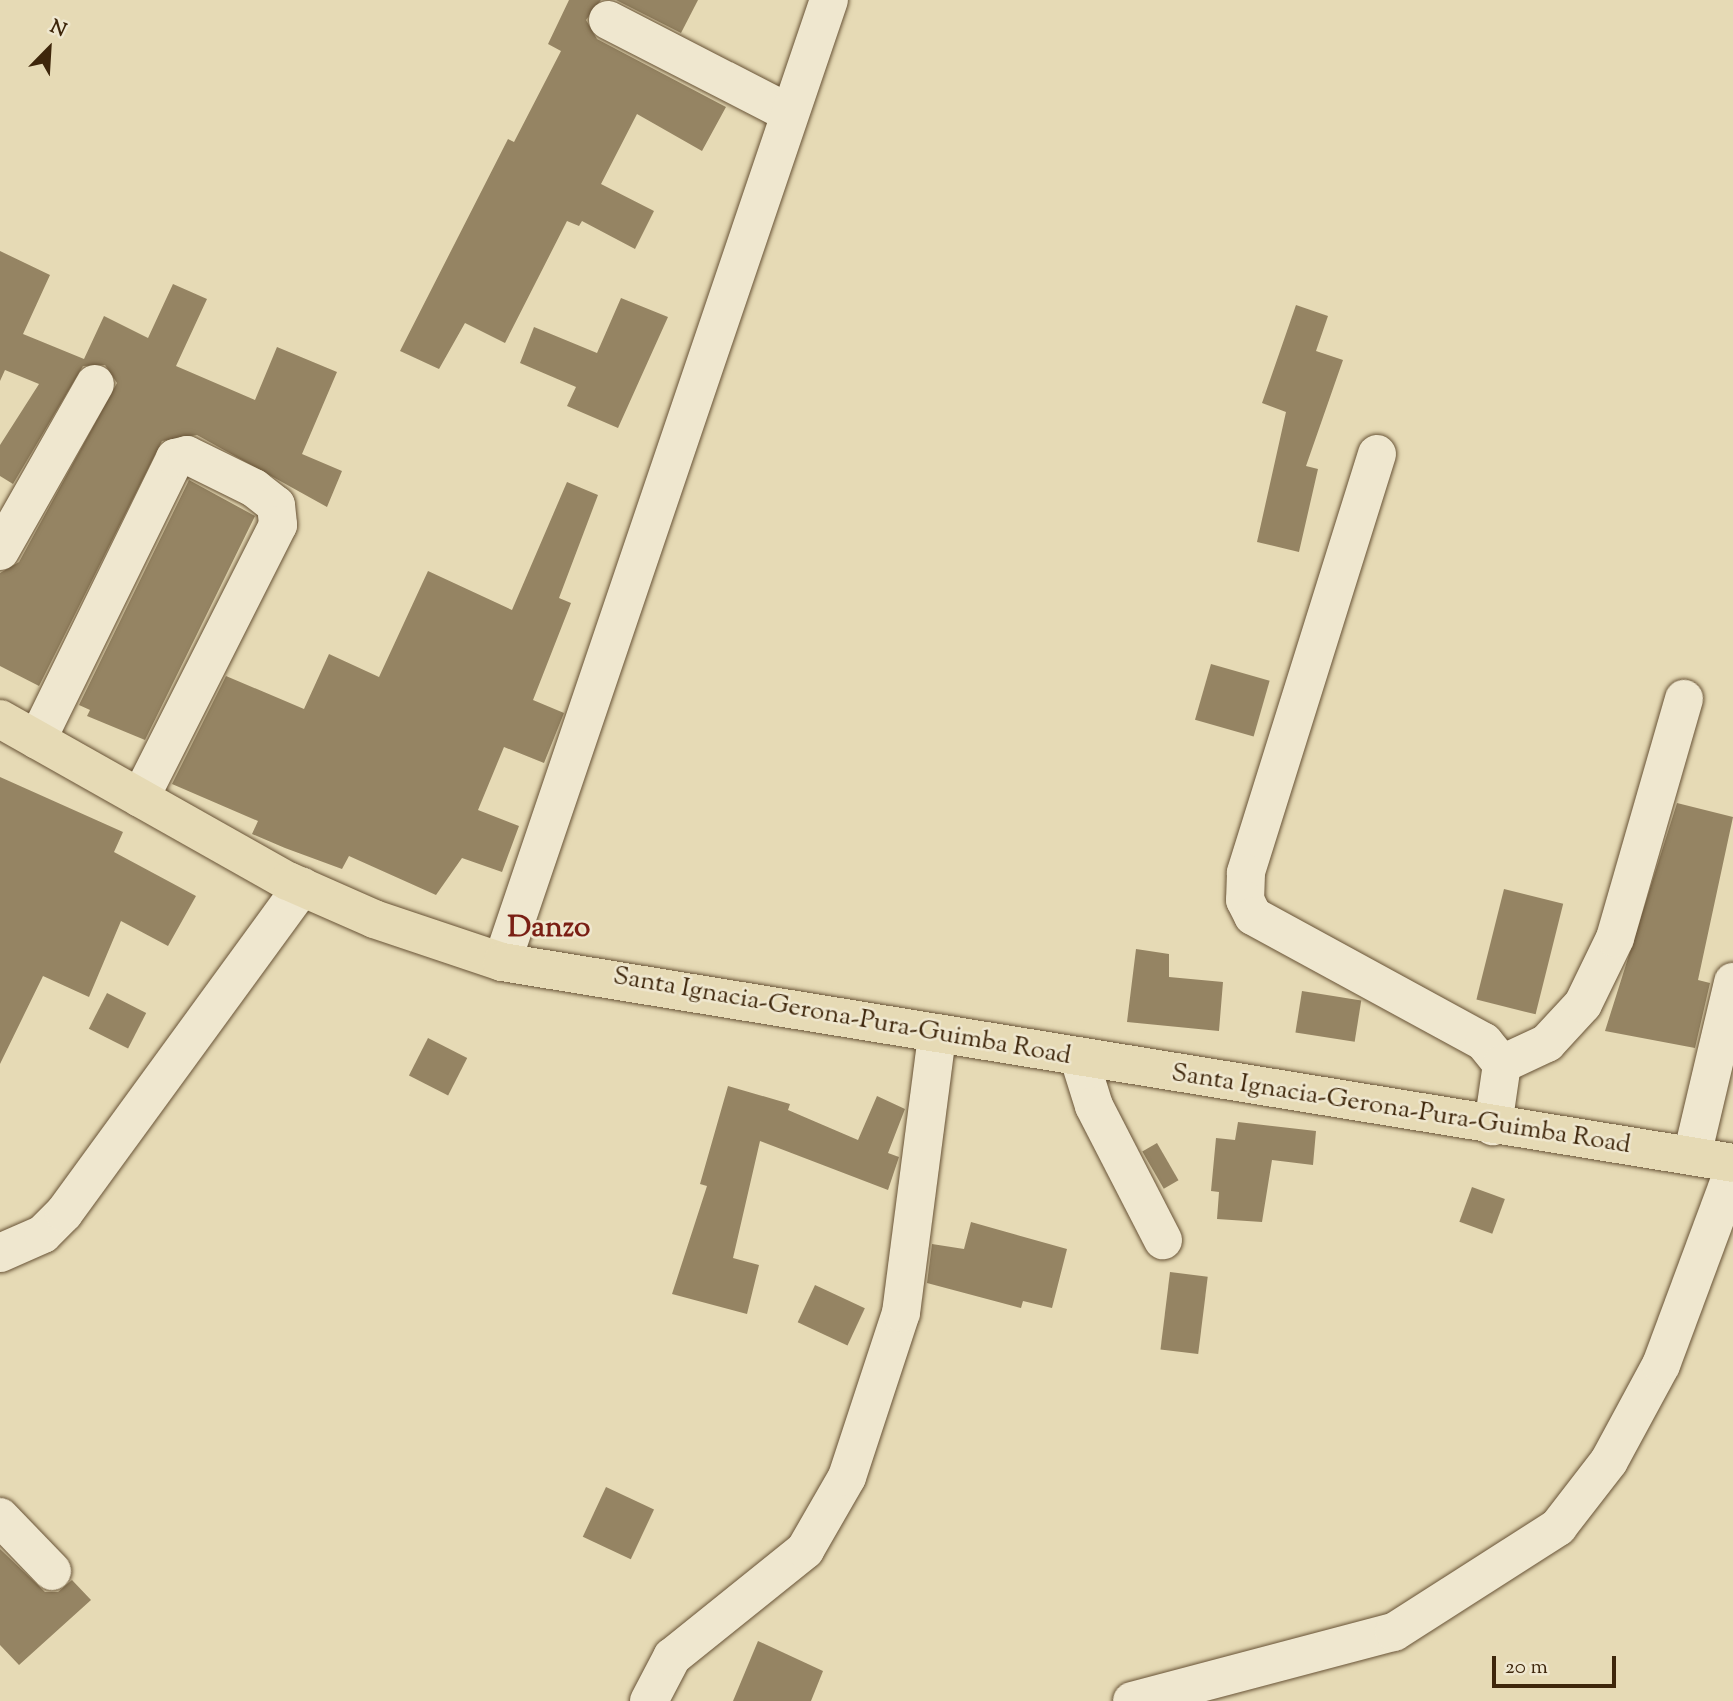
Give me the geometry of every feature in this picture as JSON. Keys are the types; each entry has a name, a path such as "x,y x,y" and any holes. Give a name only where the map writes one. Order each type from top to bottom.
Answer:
{"main road":[{"name":"Santa Ignacia-Gerona-Pura-Guimba Road","path":"0,719 302,887 502,962 1493,1126 1733,1163"}],"street":[{"path":"502,962 787,112 830,0"},
{"path":"608,20 787,112"},
{"path":"0,551 95,384"},
{"path":"1377,454 1246,873 1245,900 1253,916 1454,1023 1502,1063"},
{"path":"37,740 175,458 187,455 254,488 276,505 278,525 141,798"},
{"path":"1502,1063 1547,1043 1583,1004 1615,938 1684,699"},
{"path":"0,1253 43,1234 64,1213 302,887"},
{"path":"1692,1156 1733,982"},
{"path":"649,1701 672,1657 805,1550 847,1476 901,1313 937,1034"},
{"path":"1079,1058 1094,1106 1163,1240"},
{"path":"1493,1126 1502,1063"},
{"path":"1132,1701 1394,1632 1558,1527 1609,1461 1661,1364 1733,1171"},
{"path":"0,1517 52,1571"}],"building":[{"path":"569,0 601,0 586,20 597,39 726,107 702,151 637,114 601,184 654,211 635,249 582,221 579,226 567,221 505,343 465,323 439,369 400,351 508,139 514,142 561,51 548,44"},
{"path":"616,0 698,0 681,33"},
{"path":"0,251 50,275 23,334 84,359 104,316 148,338 173,284 207,299 176,366 255,400 277,347 337,372 302,454 342,471 327,507 197,435 162,441 39,686 0,666 0,573 19,562 117,383 105,365 83,366 13,484 0,476 0,445 39,384 5,370 0,381"},
{"path":"621,298 668,317 618,428 567,406 576,387 520,363 534,327 597,353"},
{"path":"1296,305 1328,316 1316,351 1343,360 1306,466 1318,469 1299,552 1257,542 1286,412 1262,403"},
{"path":"189,480 255,516 145,740 87,716 90,710 79,705"},
{"path":"567,482 598,495 559,598 571,603 533,700 564,713 544,763 504,747 478,810 519,826 502,872 462,858 436,895 349,856 342,869 285,848 252,834 258,821 172,784 226,676 304,709 329,654 379,677 428,571 512,610"},
{"path":"1211,664 1270,681 1254,737 1195,720"},
{"path":"0,777 123,832 114,852 196,896 168,946 121,921 89,997 43,976 0,1064"},
{"path":"1677,803 1733,817 1698,980 1710,983 1695,1048 1605,1031"},
{"path":"1504,889 1563,904 1536,1014 1476,1000"},
{"path":"1136,949 1169,954 1169,977 1223,982 1219,1031 1127,1022"},
{"path":"1302,991 1361,1000 1355,1042 1295,1032"},
{"path":"107,993 146,1013 128,1049 89,1029"},
{"path":"428,1038 467,1058 448,1095 409,1075"},
{"path":"728,1086 790,1104 788,1110 858,1140 877,1096 905,1109 888,1153 899,1157 888,1190 760,1141 733,1258 759,1265 747,1314 672,1294 707,1186 700,1184"},
{"path":"1238,1122 1316,1131 1313,1165 1272,1160 1262,1222 1217,1219 1219,1192 1211,1191 1216,1138 1235,1140"},
{"path":"1157,1143 1178,1180 1164,1189 1142,1152"},
{"path":"1472,1187 1505,1199 1492,1234 1459,1222"},
{"path":"971,1222 1067,1249 1052,1308 1023,1301 1021,1308 927,1283 932,1244 964,1249"},
{"path":"1170,1272 1208,1277 1198,1354 1160,1349"},
{"path":"815,1285 865,1308 848,1345 798,1322"},
{"path":"606,1487 654,1509 631,1559 583,1537"},
{"path":"0,1549 45,1592 58,1592 72,1580 91,1600 19,1665 0,1645"},
{"path":"758,1641 823,1671 811,1701 733,1701"}],"district":[{"name":"Danzo","path":"549,929"}]}
